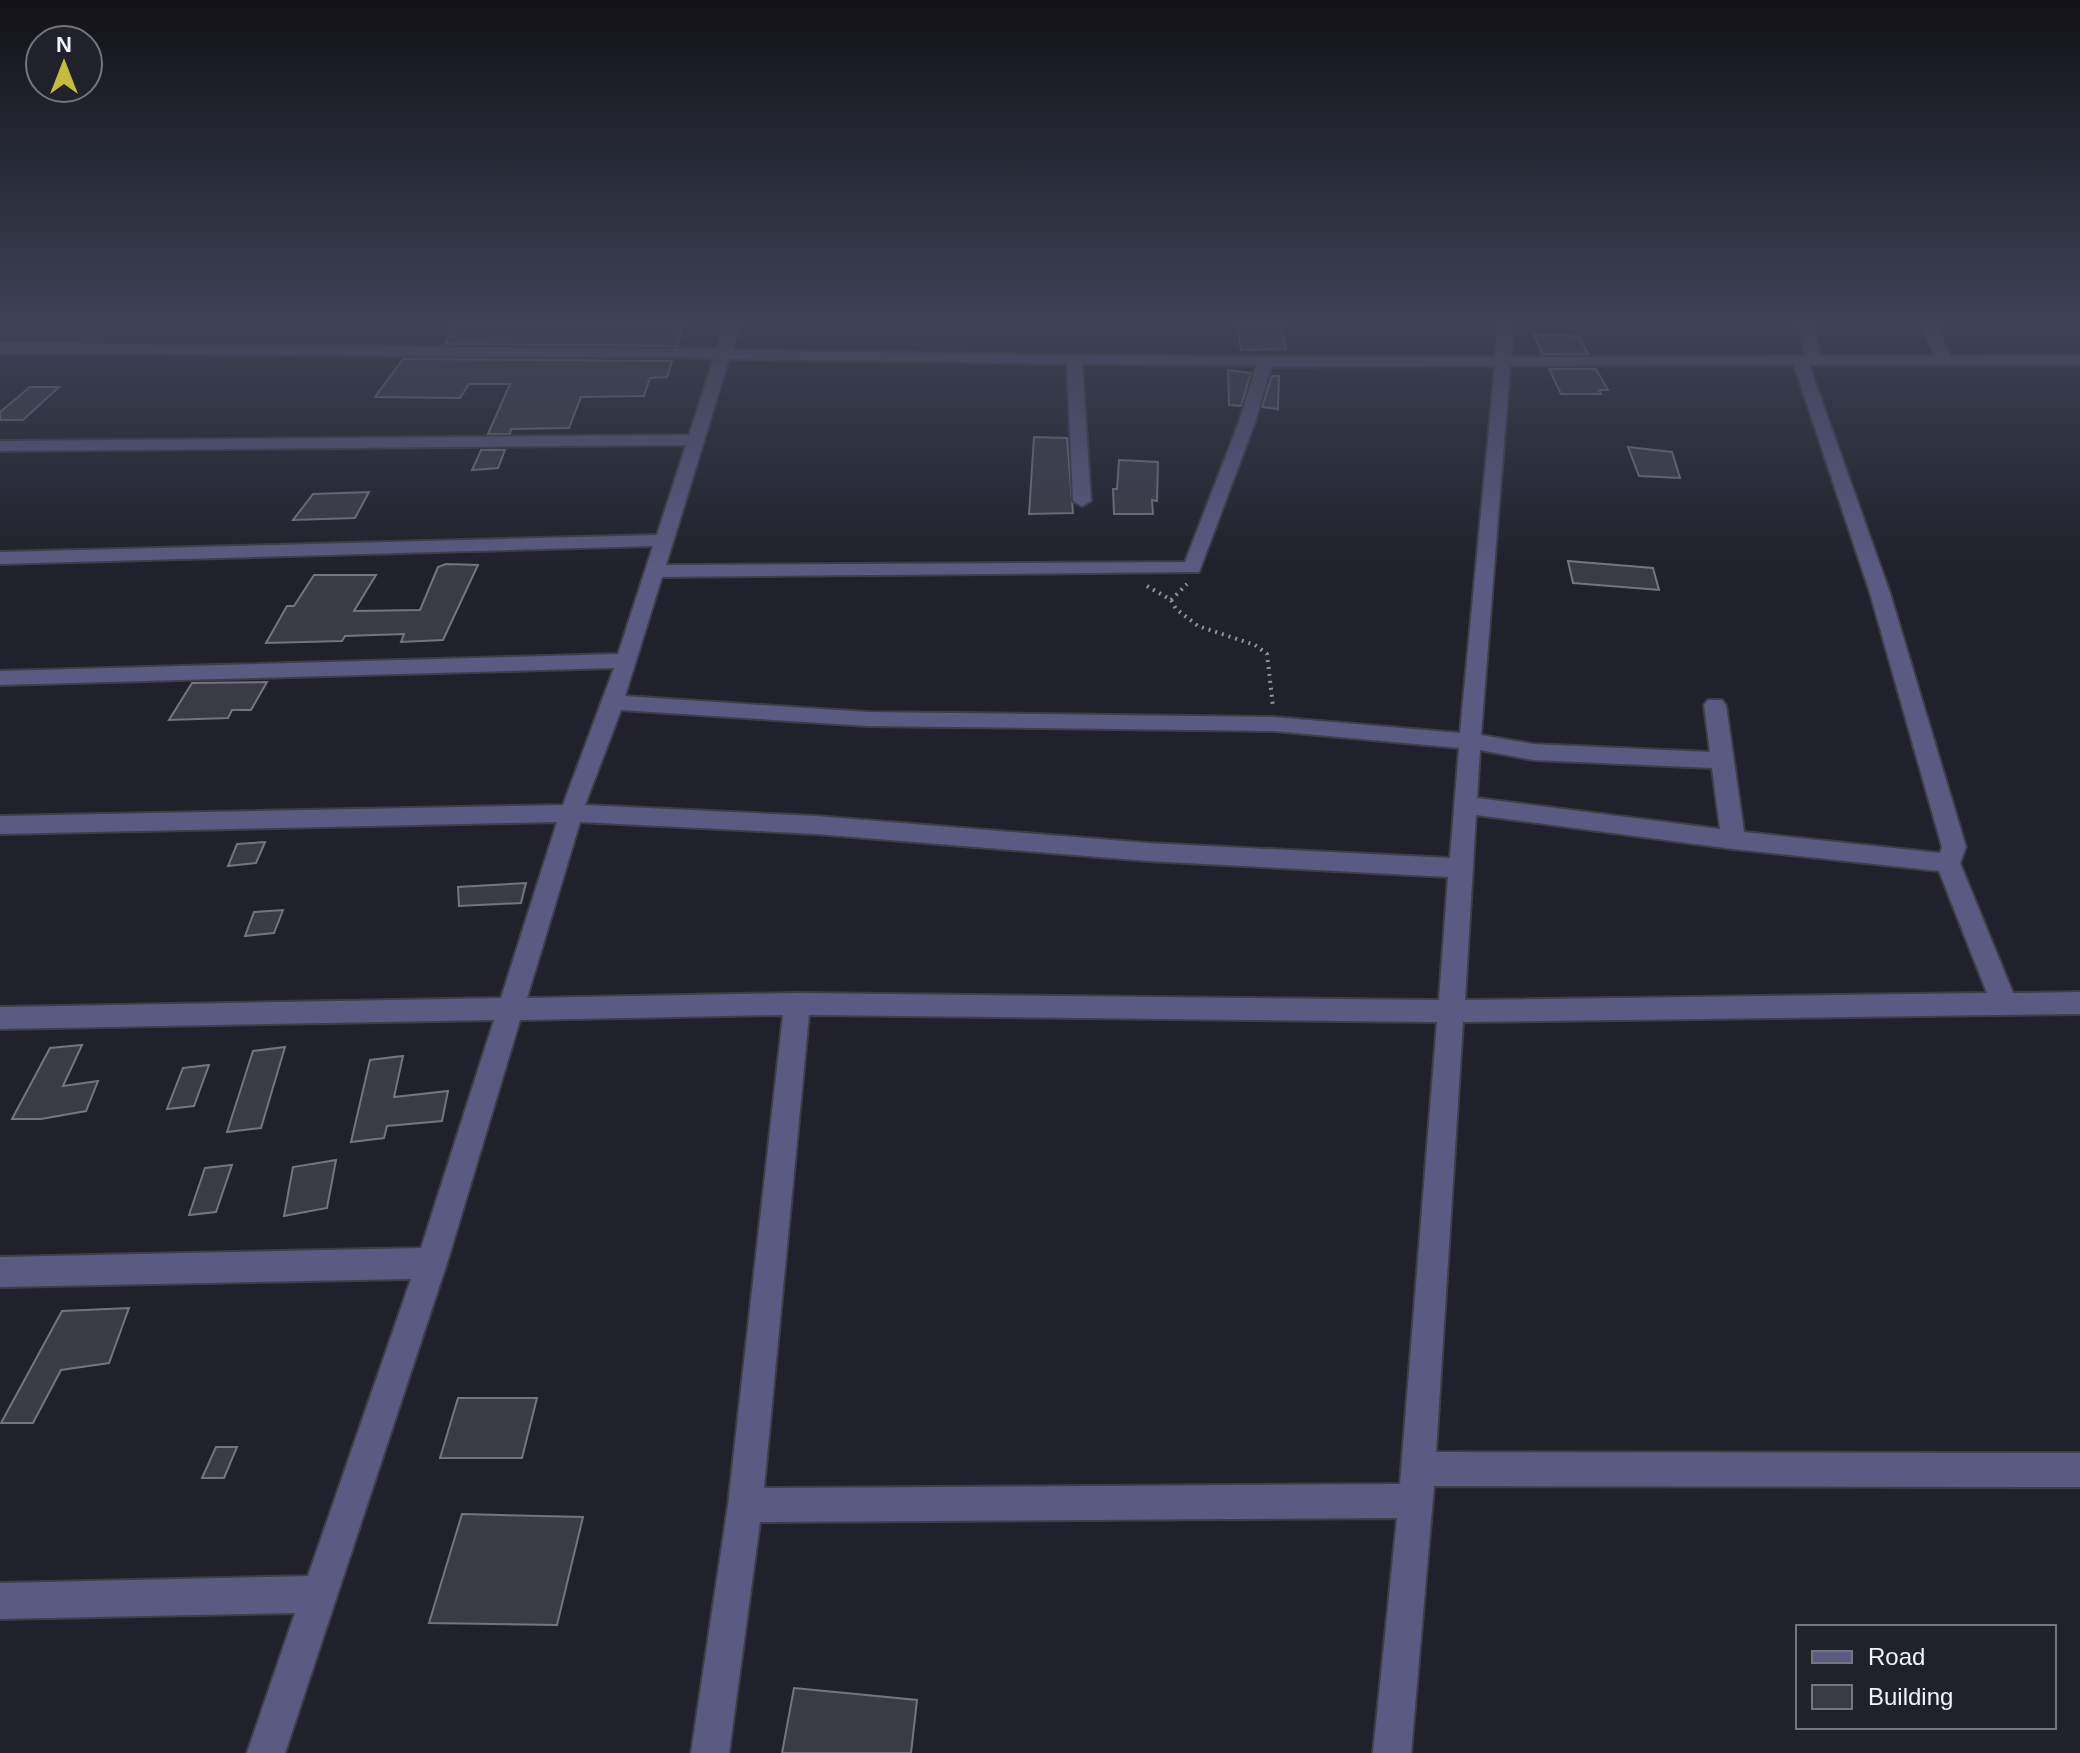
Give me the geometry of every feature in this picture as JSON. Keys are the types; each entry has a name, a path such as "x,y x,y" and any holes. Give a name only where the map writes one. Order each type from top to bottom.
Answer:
{"street":[{"path":"266,1753 432,1263 571,813 613,702 706,405"},
{"path":"1077,405 1082,501"},
{"path":"654,571 1192,568 1252,405"},
{"path":"1392,1753 1417,1485 1470,741 1500,405"},
{"path":"1822,405 1954,847 1948,863 2004,1004"},
{"path":"0,446 695,440"},
{"path":"0,558 664,540"},
{"path":"0,678 625,661"},
{"path":"613,702 868,719 1274,724 1470,741 1533,752 1720,760"},
{"path":"1715,705 1733,840"},
{"path":"1466,805 1733,840 1948,863"},
{"path":"0,825 571,813 816,825 1148,852 1462,868"},
{"path":"0,1018 797,1004 1453,1011 2080,1003"},
{"path":"710,1753 745,1505 797,1004"},
{"path":"0,1272 432,1263"},
{"path":"745,1505 2080,1470"},
{"path":"0,1601 319,1594"}],"path":[{"path":"1171,600 1176,609 1198,626 1255,645 1267,654 1274,724"}],"building":[{"path":"9,405 40,405 23,420 0,420 0,412"},
{"path":"501,405 578,405 569,428 511,429 510,434 488,434"},
{"path":"1263,405 1278,405 1278,409"},
{"path":"1034,437 1067,438 1073,513 1029,514"},
{"path":"1628,447 1672,452 1680,478 1639,476"},
{"path":"481,450 505,450 498,468 472,470"},
{"path":"1119,460 1158,462 1157,501 1152,500 1153,514 1114,514 1113,489 1117,489"},
{"path":"369,492 355,518 293,520 313,494"},
{"path":"1568,561 1653,568 1659,590 1573,583"},
{"path":"446,564 478,565 443,640 401,642 404,634 345,636 342,641 266,643 287,606 294,606 314,575 376,575 354,611 420,610 438,567"},
{"path":"267,682 251,710 232,710 228,718 169,720 192,683"},
{"path":"265,842 256,863 228,866 237,844"},
{"path":"526,883 521,903 459,906 458,887"},
{"path":"283,910 274,933 245,936 254,912"},
{"path":"82,1045 63,1086 98,1081 86,1111 41,1119 12,1119 50,1048"},
{"path":"285,1047 261,1128 227,1132 253,1051"},
{"path":"403,1056 394,1097 448,1091 442,1121 387,1126 384,1138 351,1142 370,1060"},
{"path":"209,1065 194,1106 167,1109 183,1068"},
{"path":"336,1160 327,1208 284,1216 293,1167"},
{"path":"232,1165 216,1212 189,1215 205,1168"},
{"path":"129,1308 109,1363 61,1370 33,1423 1,1423 62,1311"},
{"path":"458,1398 537,1398 522,1458 440,1458"},
{"path":"216,1447 237,1447 224,1478 202,1478"},
{"path":"462,1514 583,1517 557,1625 429,1623"},
{"path":"794,1688 917,1700 911,1753 782,1753"}]}
